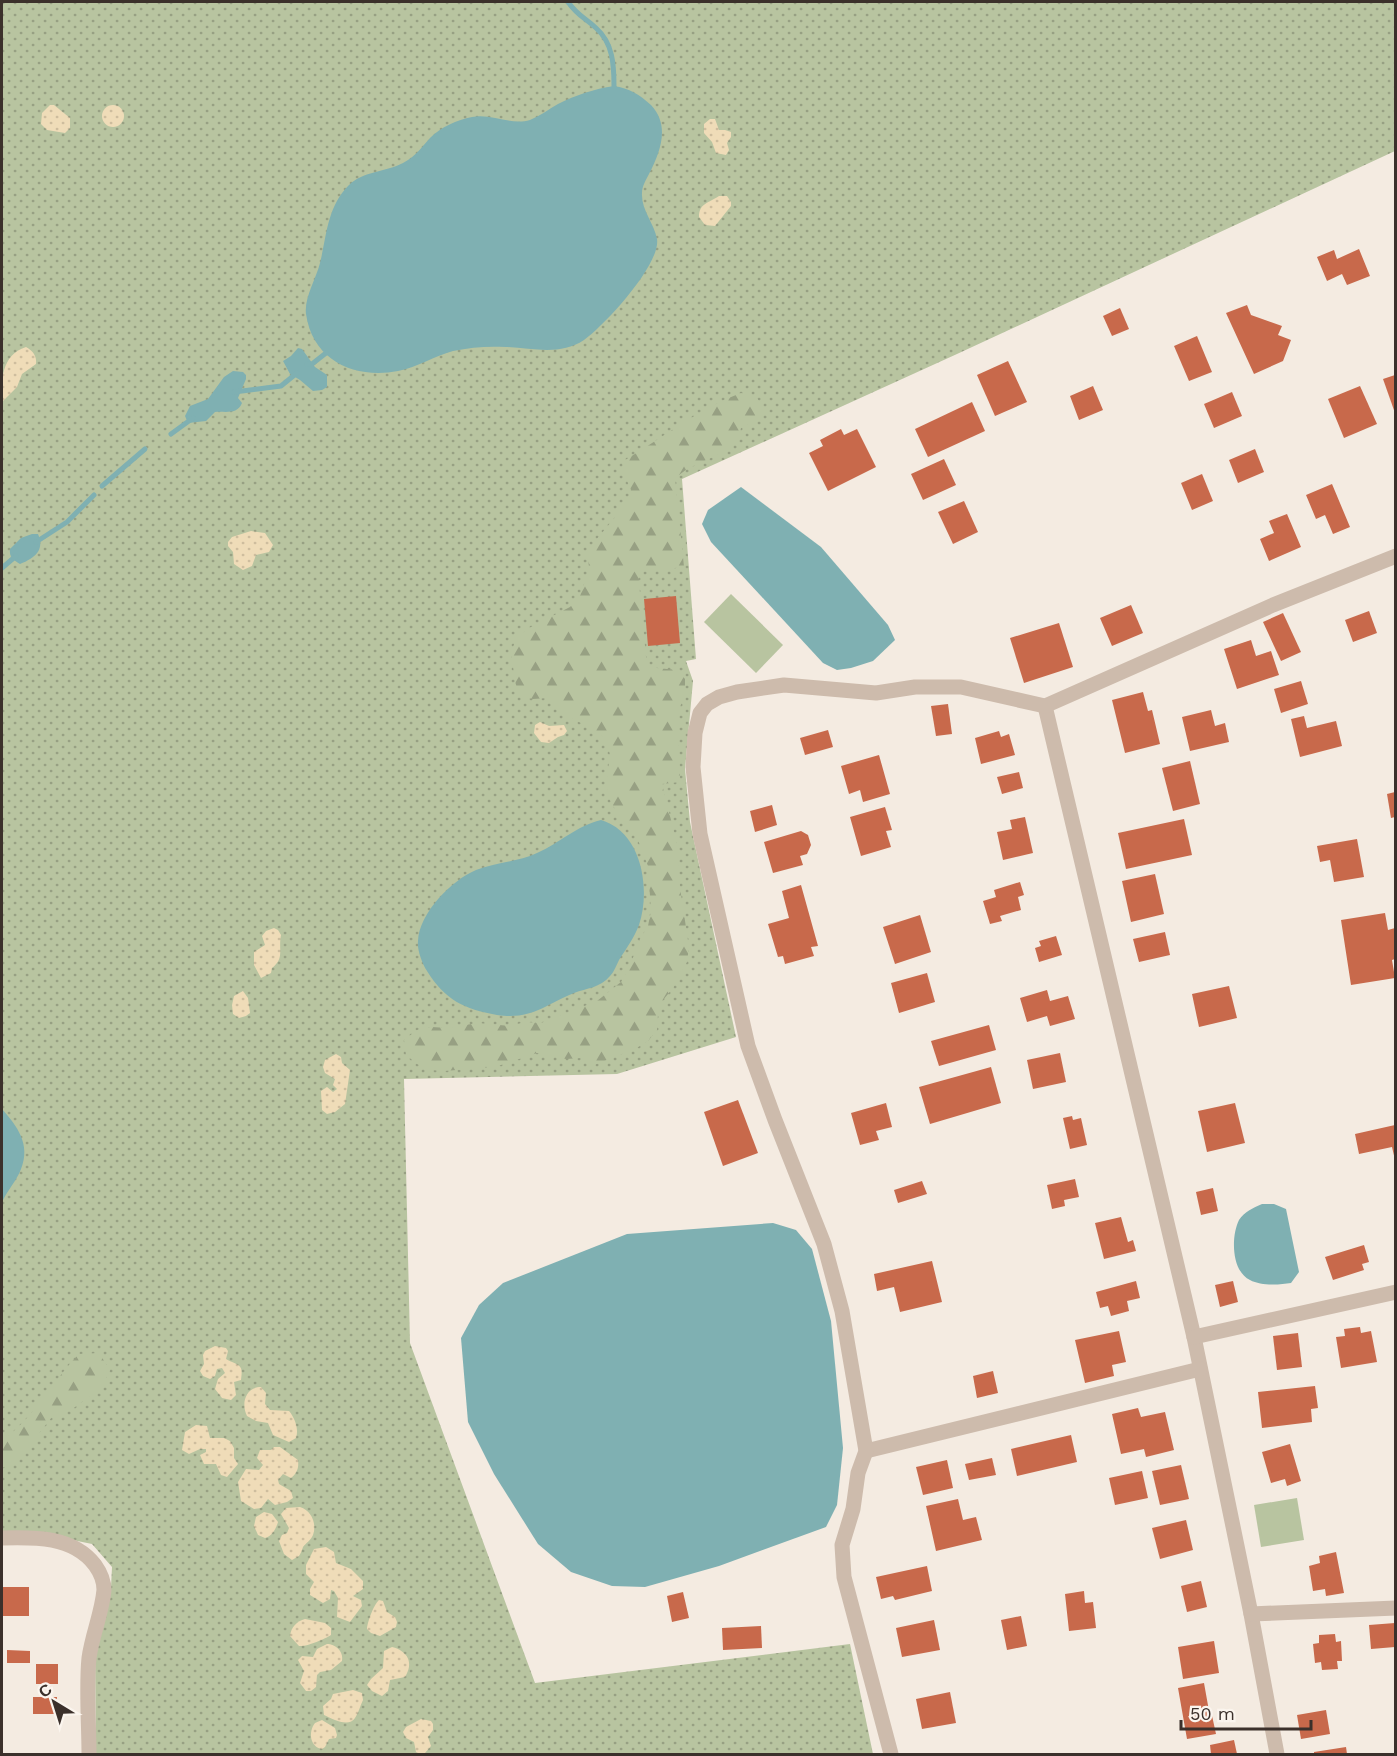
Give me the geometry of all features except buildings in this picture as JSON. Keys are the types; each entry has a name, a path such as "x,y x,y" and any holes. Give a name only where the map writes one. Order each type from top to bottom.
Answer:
{"street":[{"path":"891,1755 844,1577 842,1545 853,1509 858,1473 866,1451 842,1311 824,1244 775,1120 745,1035 700,834 693,767 695,733 700,713 707,704 719,697 737,692 784,686 876,693 915,687 962,687 1045,706 1273,605 1395,556"},
{"path":"1045,706 1194,1337 1251,1614 1277,1755"},
{"path":"1194,1337 1395,1292"},
{"path":"866,1451 1200,1368"},
{"path":"2,1538 48,1539 75,1548 89,1558 101,1573 104,1588 89,1659 89,1755"},
{"path":"1251,1614 1395,1608"}],"green space":[{"path":"2,2 1395,2 1395,151 682,479 696,659 686,661 693,681 685,769 690,822 736,1037 617,1074 404,1079 410,1343 535,1683 850,1644 873,1754 96,1754 95,1651 111,1588 112,1567 92,1544 53,1536 2,1533"},
{"path":"741,393 756,397 765,409 759,419 741,428 738,442 726,451 687,469 675,478 684,567 638,572 647,667 677,670 685,679 685,693 678,713 680,782 662,784 677,844 680,888 689,947 687,962 673,988 663,1000 658,1014 657,1030 648,1041 635,1049 594,1065 581,1058 566,1059 537,1053 495,1067 444,1071 430,1070 417,1064 406,1055 404,1040 417,1030 478,1023 510,1026 525,1022 541,1023 597,1001 621,982 629,968 640,939 648,926 651,911 648,866 636,835 617,813 610,800 606,785 610,755 607,742 597,731 569,717 548,698 533,699 519,696 511,652 517,637 529,628 570,607 580,596 589,569 588,554 596,540 626,504 631,490 622,462 710,407"},
{"path":"731,594 783,645 756,673 704,622"},
{"path":"99,1353 110,1370 102,1387 71,1410 52,1417 16,1462 2,1468 2,1440 24,1422 79,1354"},
{"path":"1297,1498 1304,1540 1261,1547 1254,1505"}],"sand":[{"path":"50,105 54,105 70,118 70,128 65,133 47,130 41,124 42,113"},
{"path":"113,105 121,108 124,116 121,124 113,127 105,124 102,116 105,108"},
{"path":"710,119 715,119 719,130 731,132 727,143 729,150 726,155 716,153 712,142 704,133 704,124"},
{"path":"719,196 727,196 731,206 715,226 705,225 699,217 699,212 705,204"},
{"path":"26,347 34,354 36,364 22,374 17,387 2,402 3,377 7,362 18,351"},
{"path":"251,531 265,533 273,545 269,552 256,555 252,566 243,570 234,564 233,552 228,542 232,537"},
{"path":"540,722 549,726 564,725 567,731 549,743 541,742 534,733 535,725"},
{"path":"274,928 281,935 280,957 271,973 261,978 254,965 254,952 265,945 262,936 266,931"},
{"path":"243,991 248,998 250,1013 239,1018 233,1014 232,1005 234,996"},
{"path":"336,1054 350,1070 345,1104 335,1112 327,1114 322,1110 321,1091 327,1087 333,1092 337,1089 333,1085 335,1079 325,1073 323,1067 325,1060"},
{"path":"215,1346 226,1348 228,1351 226,1359 239,1366 242,1371 241,1380 234,1382 236,1395 231,1400 222,1398 215,1389 218,1379 225,1373 222,1368 217,1369 215,1376 210,1379 203,1376 200,1371 204,1364 205,1351"},
{"path":"261,1387 266,1393 265,1404 270,1410 289,1411 297,1427 296,1438 289,1442 273,1435 268,1423 256,1421 247,1416 244,1406 246,1397 251,1390"},
{"path":"196,1425 207,1426 210,1438 224,1438 230,1441 234,1448 234,1458 238,1464 227,1477 221,1475 216,1464 204,1464 200,1455 206,1452 206,1449 189,1454 182,1450 185,1432"},
{"path":"274,1447 280,1447 298,1460 297,1470 291,1478 283,1474 278,1480 279,1484 291,1491 293,1498 275,1505 268,1499 261,1508 254,1509 241,1501 238,1482 246,1469 259,1470 263,1465 257,1458 260,1450 271,1450"},
{"path":"300,1507 310,1515 314,1522 314,1531 299,1556 292,1560 284,1554 279,1541 289,1528 281,1514 286,1508"},
{"path":"264,1512 272,1514 278,1522 270,1536 265,1538 258,1535 254,1526 256,1517"},
{"path":"326,1547 334,1552 336,1563 351,1569 363,1581 363,1589 353,1596 361,1600 362,1606 350,1622 337,1617 338,1598 334,1591 331,1590 330,1599 323,1603 310,1595 314,1582 306,1574 306,1565 314,1549"},
{"path":"379,1600 383,1601 387,1612 395,1617 397,1622 396,1627 380,1636 367,1629 371,1614"},
{"path":"305,1619 325,1623 331,1628 331,1635 320,1641 299,1646 290,1636 295,1625"},
{"path":"327,1644 338,1649 342,1654 342,1661 331,1670 320,1672 317,1675 316,1687 311,1691 306,1691 300,1683 304,1671 298,1660 302,1656 313,1657 317,1649"},
{"path":"392,1647 402,1651 408,1658 408,1672 405,1677 390,1680 388,1691 382,1696 372,1691 367,1685 383,1668 384,1651"},
{"path":"353,1690 362,1693 363,1700 352,1721 340,1722 324,1715 323,1706 333,1694"},
{"path":"421,1719 431,1721 433,1730 428,1737 431,1746 425,1753 420,1754 416,1752 414,1742 406,1738 403,1732 406,1727"},
{"path":"322,1720 335,1728 337,1735 336,1738 329,1739 322,1749 315,1745 311,1735 315,1723"}],"water":[{"path":"614,86 629,90 643,98 657,113 660,121 662,138 660,147 643,185 642,193 642,199 657,239 656,250 630,293 584,340 556,350 480,347 453,351 405,369 382,373 352,369 339,364 317,344 310,331 306,314 308,295 320,263 332,212 349,185 368,174 407,161 434,134 455,122 479,116 516,122 530,120 572,98"},
{"path":"298,348 302,349 315,367 327,375 327,387 313,391 290,374 283,361"},
{"path":"233,371 243,372 246,375 238,398 242,403 240,407 231,412 215,412 206,421 188,423 185,416 190,406 208,399 224,377"},
{"path":"741,487 821,547 888,625 895,640 873,661 837,670 823,663 711,542 702,524 708,510"},
{"path":"38,534 39,549 34,556 20,564 12,558 10,549 21,538"},
{"path":"601,820 615,826 626,836 634,849 640,864 644,895 639,925 606,980 520,1015 485,1013 456,1002 448,996 427,971 418,948 420,930 424,920 438,899 457,881 476,870 530,856 584,826"},
{"path":"2,1109 21,1136 24,1160 2,1202"},
{"path":"1262,1204 1274,1204 1286,1209 1299,1272 1291,1283 1254,1282 1244,1275 1236,1261 1234,1244 1239,1220 1246,1212"},
{"path":"773,1223 796,1230 812,1249 831,1321 843,1448 837,1505 826,1527 719,1566 645,1587 612,1586 571,1572 538,1544 494,1474 468,1422 461,1338 479,1305 503,1283 627,1234"}],"waterway":[{"path":"568,2 606,40 613,62 614,86"},
{"path":"307,364 312,364 326,353"},
{"path":"234,392 281,386 297,373"},
{"path":"171,434 193,418"},
{"path":"102,486 145,449"},
{"path":"36,542 67,522 94,495"},
{"path":"2,568 16,556"}]}
